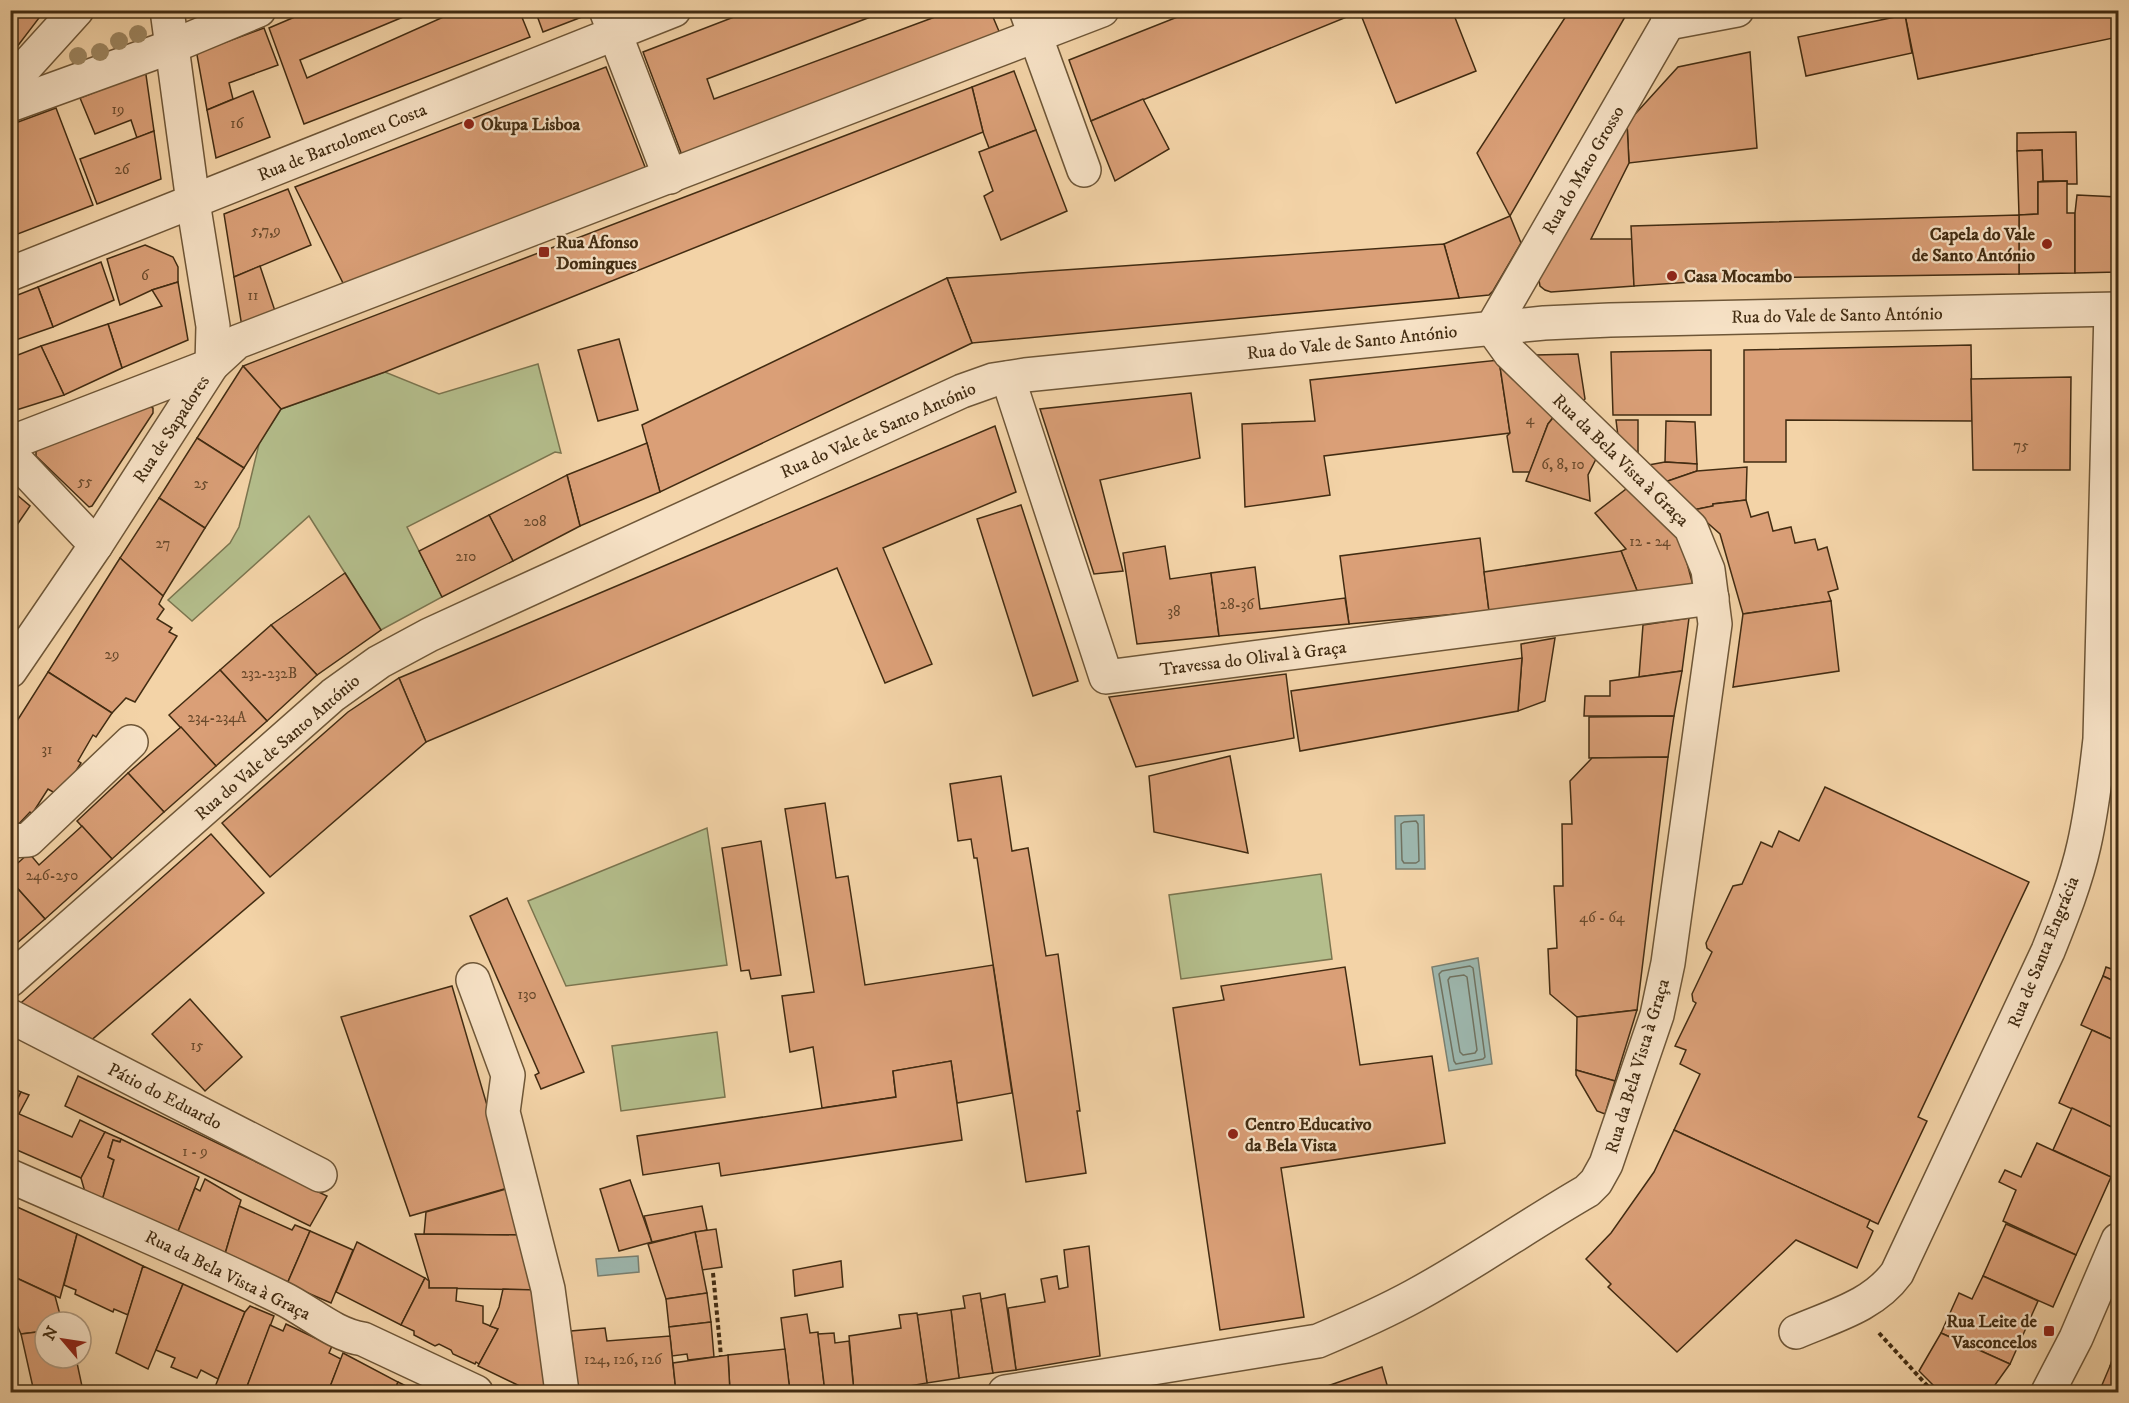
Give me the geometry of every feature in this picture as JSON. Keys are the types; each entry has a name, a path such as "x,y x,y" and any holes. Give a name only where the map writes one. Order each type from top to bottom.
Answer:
{"street":[{"path":"10,84 77,10"},
{"name":"Rua de Sapadores","path":"10,671 96,545 213,365 213,326 166,10"},
{"path":"10,105 172,46 259,10"},
{"name":"Rua de Bartolomeu Costa","path":"10,274 193,202 611,22 674,10"},
{"path":"10,443 213,365 237,342 670,177 1031,23 1102,10"},
{"path":"1668,17 1737,10"},
{"name":"Rua do Mato Grosso","path":"1492,328 1668,17"},
{"path":"611,22 670,177"},
{"path":"1031,23 1084,170"},
{"name":"Rua do Vale de Santo António","path":"10,980 333,695 379,662 429,635 962,391 993,380 1492,328 1610,320 2115,310"},
{"name":"Rua de Santa Engrácia","path":"1796,1332 1868,1302 1889,1284 1897,1273 2048,951 2068,900 2084,847 2094,793 2100,739 2115,310"},
{"name":"Rua da Bela Vista à Graça","path":"1005,1392 1318,1341 1362,1323 1414,1296 1587,1191 1596,1182 1606,1164 1653,1026 1668,963 1715,624 1712,598 1708,570 1691,528 1510,353 1492,328"},
{"name":"Travessa do Olival à Graça","path":"1008,378 1106,677 1712,598"},
{"path":"10,454 96,545"},
{"path":"10,841 28,840 131,742"},
{"path":"472,980 508,1075 503,1112 548,1289 562,1392"},
{"name":"Pátio do Eduardo","path":"10,1016 320,1175"},
{"name":"Rua da Bela Vista à Graça","path":"10,1176 191,1255 285,1299 350,1337 363,1339 476,1392"},
{"path":"2048,1392 2076,1338 2118,1240"}],"path":[{"path":"713,1273 721,1356"},
{"path":"1877,1330 1933,1392"}],"green space":[{"path":"538,364 561,453 555,452 407,527 442,597 381,630 309,516 192,621 168,600 230,543 239,527 259,444 281,409 385,372 439,394"},
{"path":"707,828 727,965 566,986 528,901"},
{"path":"1321,874 1332,959 1181,979 1169,895"},
{"path":"717,1032 725,1097 621,1111 612,1046"}],"water":[{"path":"1424,815 1425,869 1396,869 1395,816"},
{"path":"1478,958 1492,1064 1449,1071 1432,967"},
{"path":"638,1256 639,1272 598,1276 596,1259"}],"building":[{"path":"10,10 29,10 39,18 10,56"},
{"path":"311,10 420,10 300,60 307,78 459,10 519,10 530,37 304,124 269,28"},
{"path":"535,10 585,10 587,15 543,32"},
{"path":"752,10 889,10 707,79 714,99 935,17 933,10 990,10 1001,36 683,158 643,52"},
{"path":"1195,10 1359,10 1359,12 1091,121 1069,60"},
{"path":"1359,10 1452,10 1476,71 1396,103"},
{"path":"1570,10 1629,10 1510,216 1477,153"},
{"path":"1925,10 2118,10 2118,37 1918,79 1905,15"},
{"path":"1905,15 1912,53 1806,76 1798,37"},
{"path":"264,28 278,65 229,83 233,99 207,110 197,55 199,52"},
{"path":"1750,52 1757,148 1629,163 1627,123 1678,67"},
{"path":"606,67 647,172 345,287 295,187"},
{"path":"1014,71 1036,130 989,148 972,87"},
{"path":"143,73 146,75 154,131 137,138 131,120 95,134 80,98"},
{"path":"972,87 983,132 385,372 281,409 243,366"},
{"path":"253,91 270,137 216,158 207,110"},
{"path":"1143,99 1169,149 1115,181 1091,121"},
{"path":"56,108 93,205 10,237 10,125"},
{"path":"1627,123 1629,163 1591,239 1632,239 1634,286 1551,292 1545,290 1540,286 1541,274"},
{"path":"1036,130 1067,211 1001,240 984,196 993,191 979,152"},
{"path":"154,131 161,179 97,204 80,159"},
{"path":"2076,132 2077,184 2067,184 2067,181 2043,181 2042,150 2017,151 2017,133"},
{"path":"2042,150 2043,181 2038,182 2038,214 2019,215 2017,151"},
{"name":"Capela do Vale de Santo António","path":"2067,181 2067,213 2075,213 2075,273 2019,274 2019,215 2038,214 2038,182"},
{"path":"288,189 311,245 234,277 224,214"},
{"path":"2077,195 2118,197 2118,272 2075,273"},
{"path":"2019,215 2019,274 1749,278 1634,286 1631,226"},
{"path":"1510,216 1521,243 1493,291 1489,295 1459,298 1444,244"},
{"path":"1444,244 1459,298 972,343 947,278"},
{"path":"145,245 173,257 178,267 178,282 152,290 120,305 107,259"},
{"path":"101,262 114,300 53,327 38,287"},
{"path":"260,266 276,314 242,327 234,277"},
{"path":"947,278 972,343 660,492 642,425"},
{"path":"178,282 188,340 122,368 108,324 162,306 152,290"},
{"path":"38,287 53,327 10,342 10,298"},
{"path":"108,324 122,368 64,395 41,346"},
{"path":"619,339 638,410 598,421 578,350"},
{"path":"1971,345 1972,421 1786,420 1786,462 1744,462 1744,350"},
{"path":"41,346 64,395 10,412 10,358"},
{"path":"1711,350 1711,415 1613,415 1611,352"},
{"path":"1578,354 1585,399 1579,404 1536,355"},
{"path":"1499,360 1510,433 1324,456 1330,495 1245,507 1242,424 1315,421 1310,380"},
{"path":"1499,360 1556,414 1548,424 1530,472 1513,472 1507,436 1510,433"},
{"path":"243,366 281,409 244,468 197,438"},
{"path":"2071,377 2070,470 1973,470 1971,379"},
{"path":"1191,393 1200,458 1100,480 1123,571 1094,574 1040,409"},
{"path":"149,406 153,408 153,413 92,506 89,507 36,456 38,449"},
{"path":"1556,414 1598,455 1588,475 1590,501 1526,481 1548,424"},
{"path":"1616,420 1638,420 1638,461 1619,444"},
{"path":"1666,421 1695,422 1697,464 1665,462"},
{"path":"995,426 1016,492 883,548 932,664 885,683 837,568 426,742 399,678"},
{"path":"197,438 244,468 205,528 159,498"},
{"path":"647,443 660,492 580,526 567,475"},
{"path":"1665,462 1697,464 1697,471 1662,483 1643,466"},
{"path":"1747,467 1746,500 1713,504 1713,506 1693,510 1662,483 1697,471"},
{"path":"567,475 580,526 513,561 489,515"},
{"path":"1630,486 1679,533 1695,593 1640,598 1621,551 1626,549 1595,513"},
{"path":"10,489 30,506 10,535"},
{"path":"159,498 205,528 163,596 120,558"},
{"path":"1746,500 1751,517 1768,512 1773,531 1791,527 1795,543 1815,539 1818,550 1827,547 1838,589 1828,592 1831,601 1743,614 1720,534 1693,510 1713,506 1713,504"},
{"path":"1021,505 1078,681 1033,696 977,519"},
{"path":"489,515 513,561 442,597 419,551"},
{"path":"1480,538 1489,611 1349,624 1340,556"},
{"path":"1165,546 1170,579 1211,573 1219,636 1137,644 1123,553"},
{"path":"1621,551 1640,598 1489,611 1484,572"},
{"path":"120,558 163,596 159,604 164,609 157,619 172,628 169,632 177,636 135,702 126,698 112,713 48,672"},
{"path":"1255,567 1260,609 1345,598 1349,624 1219,636 1211,573"},
{"path":"345,573 381,630 317,675 271,625"},
{"path":"1831,601 1839,671 1733,687 1743,614"},
{"path":"1689,618 1682,671 1639,677 1643,625"},
{"path":"271,625 317,675 267,721 220,670"},
{"path":"1555,638 1545,701 1518,711 1521,644"},
{"path":"1522,658 1518,711 1300,751 1291,691"},
{"path":"220,670 267,721 216,766 169,715"},
{"path":"1682,671 1674,716 1584,716 1585,696 1610,696 1610,681"},
{"path":"48,672 112,713 96,737 93,735 78,761 81,763 60,796 48,789 32,814 30,812 14,829 10,827 10,732"},
{"path":"1286,674 1294,738 1136,767 1109,697"},
{"path":"399,678 426,742 270,877 222,823 348,712"},
{"path":"1674,716 1668,757 1589,758 1589,717"},
{"path":"181,727 216,766 164,812 128,773"},
{"path":"1230,756 1248,853 1154,832 1149,776"},
{"path":"1668,757 1637,1010 1577,1017 1550,994 1548,949 1557,948 1554,886 1563,886 1562,824 1572,824 1570,781 1592,758"},
{"path":"128,773 164,812 112,859 77,821"},
{"path":"1001,776 1012,851 1028,848 1046,956 1058,954 1080,1111 1077,1111 1086,1173 1026,1182 977,858 974,858 971,839 958,841 950,784"},
{"path":"1825,787 2029,882 1918,1117 1927,1121 1878,1224 1674,1130 1700,1074 1680,1064 1686,1050 1675,1046 1696,1003 1693,1001 1692,994 1712,952 1707,948 1706,943 1733,886 1742,884 1761,842 1772,847 1779,831 1799,841"},
{"path":"825,803 836,878 848,876 865,985 993,965 1012,1093 957,1103 951,1061 893,1071 896,1097 822,1108 813,1047 790,1052 782,996 814,992 785,809"},
{"path":"82,826 112,859 45,919 10,880 10,870 29,853 39,865"},
{"path":"211,834 264,893 82,1048 14,1009"},
{"path":"761,841 781,975 751,979 749,970 741,971 722,848"},
{"path":"10,880 45,919 10,949"},
{"path":"507,898 584,1072 541,1089 535,1075 539,1073 470,916"},
{"path":"1345,967 1360,1065 1432,1056 1445,1143 1281,1168 1304,1317 1220,1330 1173,1008 1224,1000 1221,986"},
{"path":"2106,967 2117,971 2118,968 2118,983 2103,976"},
{"path":"2103,976 2118,983 2118,1042 2081,1025"},
{"path":"452,986 511,1187 410,1216 341,1017"},
{"path":"190,999 242,1057 205,1091 152,1034"},
{"path":"1637,1010 1615,1081 1576,1070 1577,1017"},
{"path":"2092,1030 2118,1042 2118,1130 2059,1103"},
{"path":"951,1061 962,1140 721,1176 719,1163 643,1175 637,1136 896,1097 893,1071"},
{"path":"1576,1070 1615,1081 1605,1114 1597,1111 1576,1075"},
{"path":"78,1076 327,1196 310,1226 65,1106"},
{"path":"10,1086 21,1092 10,1115"},
{"path":"21,1092 29,1095 19,1114 72,1137 80,1120 105,1132 81,1178 10,1147 10,1115"},
{"path":"2072,1108 2118,1130 2118,1160 2111,1177 2053,1150"},
{"path":"1674,1130 1870,1220 1867,1227 1873,1231 1857,1268 1796,1240 1677,1352 1608,1287 1611,1284 1586,1259 1611,1233 1654,1172"},
{"path":"105,1132 121,1139 120,1142 113,1140 108,1157 114,1160 101,1204 85,1192 81,1178"},
{"path":"121,1139 199,1177 177,1234 101,1204 114,1160 108,1157 113,1140 120,1142"},
{"path":"2037,1143 2111,1177 2076,1255 2003,1221 2016,1190 1999,1182 2005,1170 2021,1177"},
{"path":"205,1179 241,1200 225,1254 177,1234 195,1188 200,1191"},
{"path":"630,1180 652,1242 619,1251 600,1189"},
{"path":"506,1189 520,1235 424,1234 426,1212"},
{"path":"15,1206 77,1234 60,1298 10,1275 10,1215"},
{"path":"239,1206 292,1230 295,1225 310,1231 287,1284 225,1254"},
{"path":"702,1206 707,1230 652,1242 644,1216"},
{"path":"2006,1224 2076,1255 2053,1307 1983,1276"},
{"path":"716,1229 722,1267 702,1270 695,1232"},
{"path":"310,1231 353,1250 331,1303 287,1284"},
{"path":"695,1232 707,1293 666,1299 648,1244"},
{"path":"77,1234 143,1266 128,1315 114,1309 113,1312 75,1294 76,1290 64,1285"},
{"path":"415,1234 522,1235 539,1290 429,1288"},
{"path":"357,1242 425,1278 401,1325 336,1292"},
{"path":"1089,1246 1100,1356 1016,1370 1008,1308 1045,1302 1041,1279 1057,1276 1059,1289 1068,1287 1064,1250"},
{"path":"841,1261 843,1287 795,1296 793,1270"},
{"path":"143,1266 183,1284 148,1369 116,1353"},
{"path":"10,1275 55,1296 59,1310 33,1310 33,1332 21,1334 10,1310"},
{"path":"1983,1276 2038,1301 2010,1364 1941,1333 1959,1293 1972,1299"},
{"path":"425,1278 429,1281 429,1288 457,1288 456,1301 483,1306 483,1323 498,1329 479,1364 453,1354 451,1350 439,1344 435,1346 401,1325"},
{"path":"183,1284 245,1312 218,1379 201,1370 197,1378 171,1367 175,1358 156,1350"},
{"path":"503,1289 539,1290 549,1392 530,1391 478,1366 498,1329 490,1326 499,1307"},
{"path":"707,1293 711,1322 669,1327 666,1299"},
{"path":"980,1293 993,1373 959,1378 951,1310 965,1308 963,1296"},
{"path":"1005,1294 1016,1370 993,1373 981,1299"},
{"path":"250,1306 274,1316 245,1392 213,1392 245,1312"},
{"path":"951,1310 959,1378 927,1383 917,1315"},
{"path":"917,1313 927,1383 875,1392 854,1392 849,1336 901,1328 899,1315"},
{"path":"807,1314 810,1333 818,1332 825,1392 790,1392 781,1318"},
{"path":"711,1322 714,1357 688,1360 687,1354 672,1356 669,1327"},
{"path":"286,1324 332,1346 329,1353 341,1359 328,1392 303,1392 292,1387 290,1392 254,1392 246,1389 270,1325 283,1331"},
{"path":"605,1328 607,1341 670,1336 676,1392 578,1392 571,1331"},
{"path":"33,1332 33,1370 79,1370 83,1391 34,1392 21,1334"},
{"path":"834,1333 835,1343 849,1341 854,1392 825,1392 818,1334"},
{"path":"1941,1333 2010,1364 1990,1392 1940,1392 1919,1371"},
{"path":"2118,1343 2118,1371 2110,1366"},
{"path":"785,1349 790,1392 730,1392 728,1355"},
{"path":"343,1353 398,1382 394,1392 328,1392"},
{"path":"728,1355 730,1392 676,1392 673,1363"},
{"path":"2110,1366 2118,1371 2118,1392 2099,1392"},
{"path":"1382,1367 1389,1392 1298,1392 1316,1390"},
{"path":"398,1382 418,1392 394,1392"}],"place":[{"name":"Okupa Lisboa","path":"469,124"},
{"name":"Capela do Vale de Santo António","path":"2047,244"},
{"name":"Rua Afonso Domingues","path":"544,252"},
{"name":"Casa Mocambo","path":"1672,276"},
{"name":"Centro Educativo da Bela Vista","path":"1233,1134"},
{"name":"Rua Leite de Vasconcelos","path":"2049,1331"}]}
